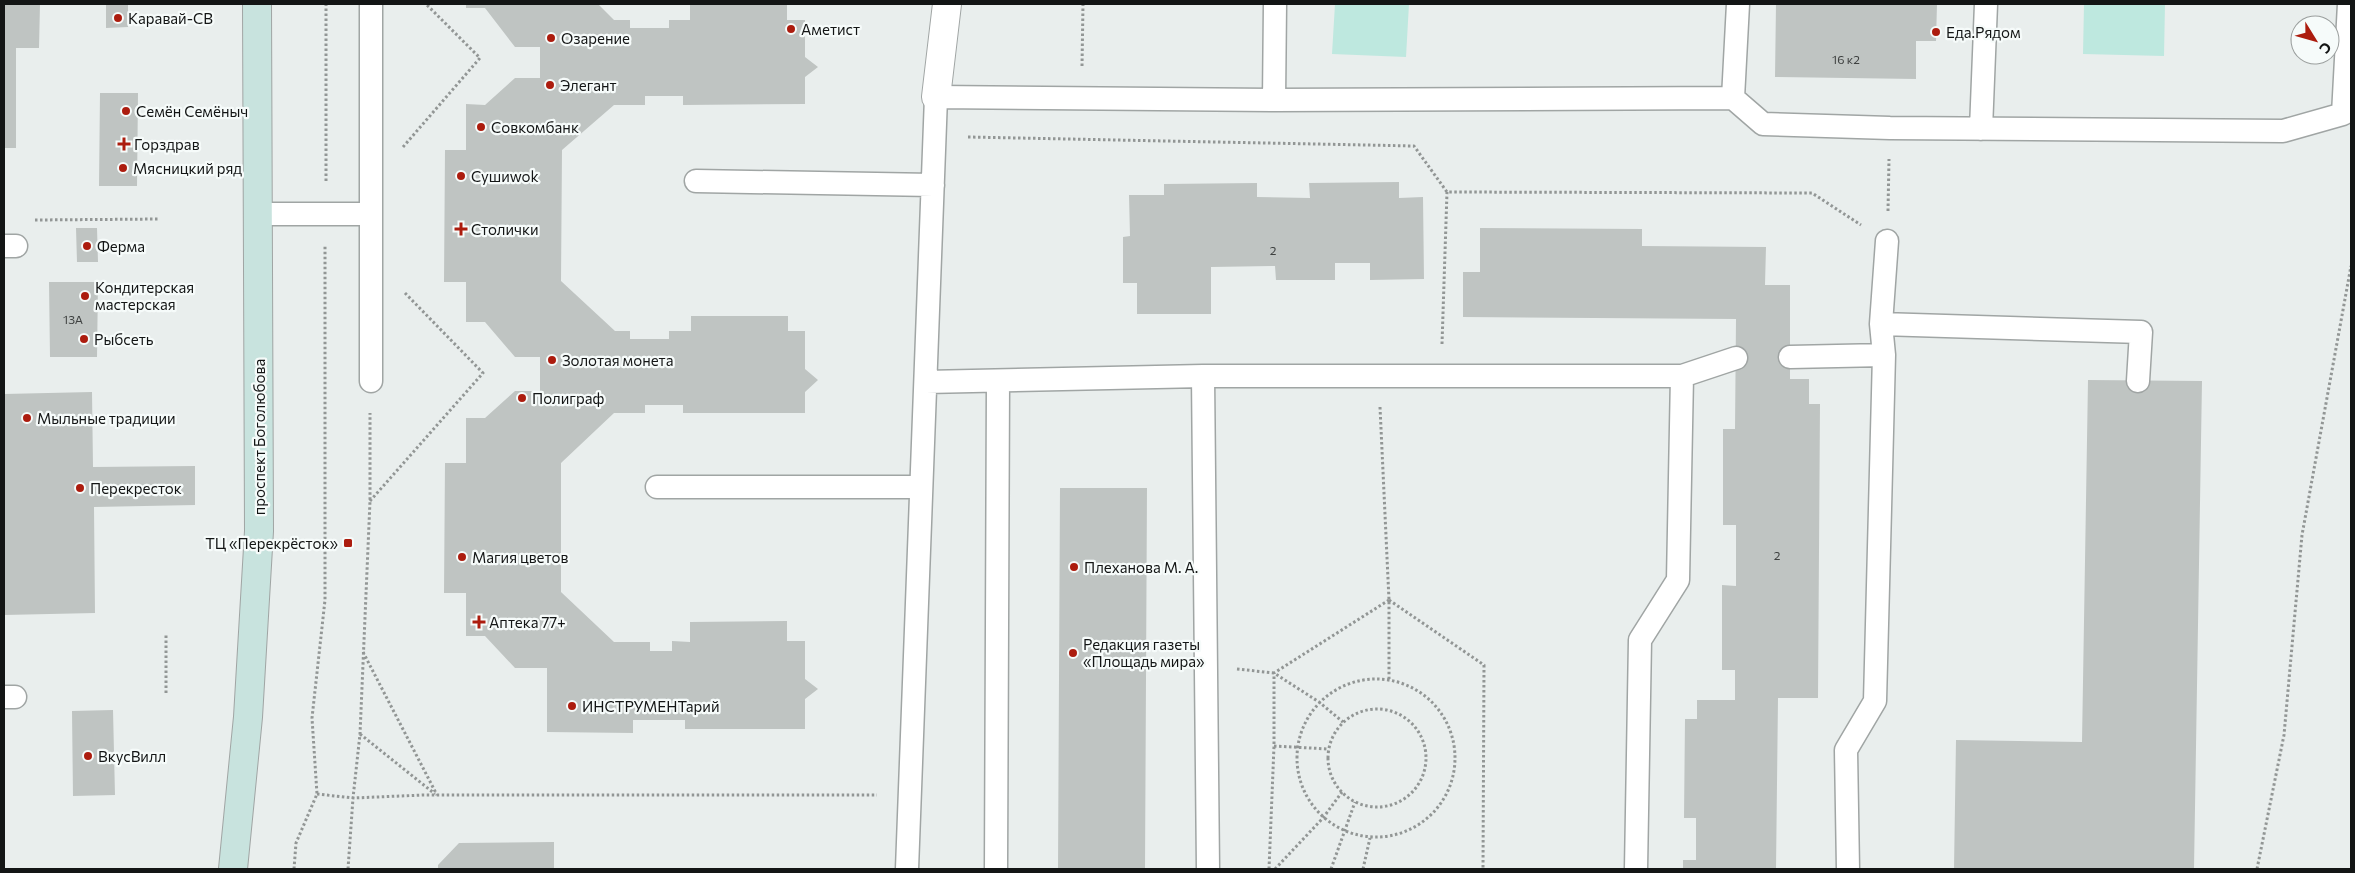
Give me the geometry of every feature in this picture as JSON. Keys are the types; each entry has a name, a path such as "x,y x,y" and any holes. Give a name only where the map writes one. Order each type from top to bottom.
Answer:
{"main road":[{"name":"проспект Боголюбова","path":"233,869 248,717 259,532 256,4"}],"street":[{"path":"936,97 947,4"}],"lane":[{"path":"371,4 371,380"},
{"path":"1274,100 1275,4"},
{"path":"1733,98 1738,4"},
{"path":"1981,129 1986,4"},
{"path":"907,869 908,795 936,97 1274,100 1733,98 1763,124 1890,128 2283,131 2343,114 2349,4"},
{"path":"696,181 933,185"},
{"path":"258,214 371,214"},
{"path":"1848,869 1846,750 1875,701 1884,355 1881,324 1886,241"},
{"path":"1881,324 2141,332 2138,381"},
{"path":"1790,357 1884,355"},
{"path":"926,382 1203,376 1682,376 1736,358"},
{"path":"1203,376 1208,869"},
{"path":"1636,869 1640,640 1678,580 1682,376"},
{"path":"996,869 998,381"},
{"path":"657,487 921,487"}],"path":[{"path":"294,869 296,842 317,794 312,718 325,600 326,4"},
{"path":"371,184 480,58 426,4"},
{"path":"1081,74 1084,4"},
{"path":"1886,241 1890,128"},
{"path":"934,136 1414,146 1447,192 1442,376"},
{"path":"1447,192 1812,194 1886,241"},
{"path":"10,246 16,220 160,219"},
{"path":"370,501 483,373 371,257"},
{"path":"2257,869 2284,735 2302,535 2351,266"},
{"path":"1379,376 1382,481 1389,600 1389,679"},
{"path":"348,869 360,734 362,651 370,501 371,380"},
{"path":"1274,673 1389,600"},
{"path":"1389,600 1484,665 1483,869"},
{"path":"166,634 166,693"},
{"path":"362,651 438,796"},
{"path":"1274,673 1319,702 1343,722"},
{"path":"1269,869 1274,746 1274,673"},
{"path":"1364,679 1389,679 1415,688 1436,705 1450,727 1456,754 1452,781 1440,805 1421,824 1397,835 1370,838 1344,831 1323,818 1306,797 1298,773 1297,748 1304,723 1319,702 1340,687 1364,679"},
{"path":"1371,709 1386,709 1401,715 1414,725 1423,740 1426,757 1424,773 1416,789 1403,800 1386,806 1370,807 1355,802 1342,792 1330,773 1328,749 1334,735 1343,722 1356,713 1371,709"},
{"path":"360,734 438,796"},
{"path":"1274,746 1328,749"},
{"path":"1275,869 1323,818 1342,792"},
{"path":"317,794 353,798 438,796 908,795"},
{"path":"1331,869 1355,802"},
{"path":"1363,869 1370,838"}],"green space":[{"path":"1335,4 1409,4 1406,57 1332,54"},
{"path":"2084,4 2165,4 2164,56 2083,54"}],"building":[{"path":"4,4 40,4 39,48 16,48 16,148 4,148"},
{"path":"106,4 128,4 128,27 106,28"},
{"path":"466,4 598,4 614,20 630,20 630,28 669,28 669,20 690,20 690,4 787,4 787,20 805,20 805,57 818,67 805,77 805,104 683,105 683,96 645,96 645,105 614,105 562,150 561,281 615,331 630,331 630,339 669,339 669,331 691,331 691,316 788,316 788,331 805,331 805,369 818,380 805,392 805,413 683,413 683,405 645,405 645,413 614,413 561,463 561,592 614,642 650,642 650,651 672,651 672,641 690,642 690,622 787,621 787,641 805,641 805,679 818,689 805,699 805,729 685,729 685,720 633,720 633,733 547,732 547,668 515,668 485,636 466,636 466,593 444,593 445,463 466,463 466,418 485,418 515,391 540,391 540,357 515,357 485,322 466,322 466,282 444,282 445,150 466,150 466,104 485,105 515,78 540,78 540,47 515,47 485,8 466,8"},
{"path":"1776,4 1937,4 1936,41 1916,41 1916,79 1775,77"},
{"path":"100,93 138,93 137,186 99,186"},
{"path":"1399,182 1399,198 1423,197 1424,279 1370,280 1370,263 1335,263 1335,280 1276,280 1275,266 1211,267 1211,314 1137,314 1137,283 1123,283 1123,237 1130,236 1129,195 1164,195 1164,184 1257,183 1257,197 1310,198 1309,183"},
{"path":"76,228 97,228 98,262 77,262"},
{"path":"1480,228 1642,229 1642,246 1766,247 1765,285 1790,285 1790,379 1809,379 1809,404 1820,404 1818,698 1778,698 1776,869 1683,869 1683,860 1696,860 1696,818 1684,818 1685,719 1697,719 1697,700 1735,700 1735,670 1722,670 1722,585 1736,586 1736,525 1723,525 1723,429 1735,429 1736,319 1463,317 1463,272 1480,272"},
{"path":"49,282 98,282 97,357 50,357"},
{"path":"2088,380 2202,381 2194,869 1954,869 1956,740 2082,742"},
{"path":"92,392 93,467 195,466 195,505 94,507 95,613 4,615 4,394"},
{"path":"1060,488 1147,488 1145,869 1058,869"},
{"path":"113,710 115,795 73,796 72,711"},
{"path":"554,842 554,869 438,869 438,865 459,843"}],"place":[{"name":"Каравай-СВ","path":"118,18"},
{"name":"Аметист","path":"791,29"},
{"name":"Еда.Рядом","path":"1936,32"},
{"name":"Озарение","path":"551,38"},
{"name":"Элегант","path":"550,85"},
{"name":"Семён Семёныч","path":"126,111"},
{"name":"Совкомбанк","path":"481,127"},
{"name":"Горздрав","path":"124,144"},
{"name":"Мясницкий ряд","path":"123,168"},
{"name":"Сушиwok","path":"461,176"},
{"name":"Столички","path":"461,229"},
{"name":"Ферма","path":"87,246"},
{"name":"Кондитерская мастерская","path":"85,296"},
{"name":"Рыбсеть","path":"84,339"},
{"name":"Золотая монета","path":"552,360"},
{"name":"Полиграф","path":"522,398"},
{"name":"Мыльные традиции","path":"27,418"},
{"name":"Перекресток","path":"80,488"},
{"name":"ТЦ «Перекрёсток»","path":"348,543"},
{"name":"Магия цветов","path":"462,557"},
{"name":"Плеханова М. А.","path":"1074,567"},
{"name":"Аптека 77+","path":"479,622"},
{"name":"Редакция газеты «Площадь мира»","path":"1073,653"},
{"name":"ИНСТРУМЕНТарий","path":"572,706"},
{"name":"ВкусВилл","path":"88,756"}]}
